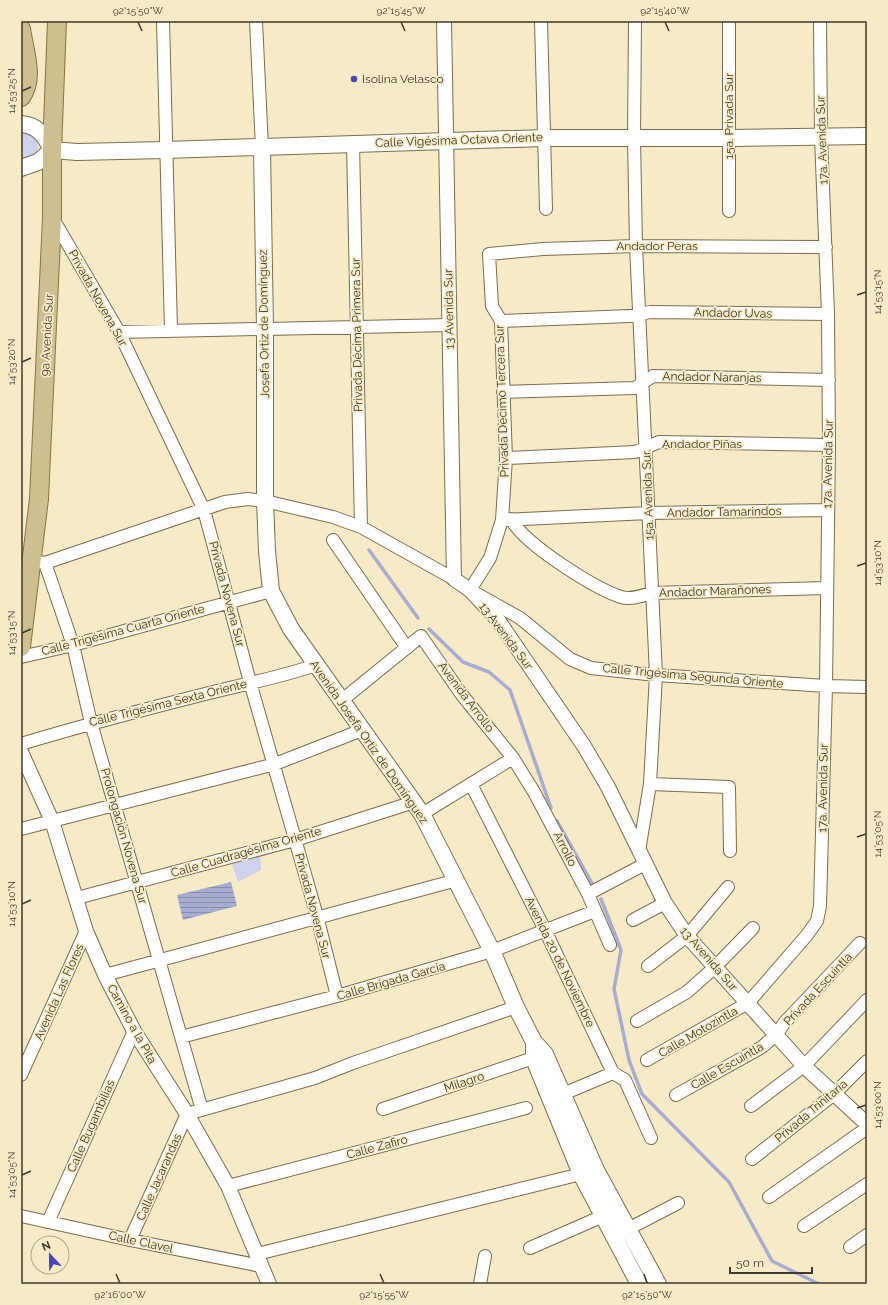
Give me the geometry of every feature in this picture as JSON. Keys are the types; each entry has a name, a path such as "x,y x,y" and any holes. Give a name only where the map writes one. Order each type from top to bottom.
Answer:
{"main road":[{"name":"9a Avenida Sur","path":"21,647 38,562 39,498 52,217 52,150 57,21"},
{"path":"21,29 28,73 25,91 21,97"},
{"path":"21,124 36,128 46,139 52,150 38,162 21,168"},
{"name":"Calle Vigésima Octava Oriente","path":"52,150 77,152 262,148 445,140 544,138 867,136"},
{"name":"Josefa Ortiz de Domínguez","path":"262,148 265,329 265,501"},
{"name":"Avenida Josefa Ortiz de Domínguez","path":"265,501 267,551 272,590 291,629 418,808 457,880 492,951 516,1007 534,1042 580,1174 639,1284"},
{"name":"Avenida Josefa Ortiz de Domínguez","path":"539,1057 563,1094 596,1170 658,1284"}],"street":[{"path":"163,21 165,150 171,330"},
{"path":"256,21 262,148"},
{"name":"13 Avenida Sur","path":"444,21 454,579 470,590 498,620 584,746 608,787 665,903 687,936 714,968 748,1003 804,1066 867,1124"},
{"path":"541,21 546,209"},
{"name":"15a. Avenida Sur.","path":"635,21 634,138 636,246 656,675 650,784 642,857"},
{"name":"15a. Privada Sur","path":"729,21 729,211"},
{"name":"17a. Avenida Sur","path":"748,1003 807,935 817,921 820,906 826,686 826,588 829,445 828,314 821,137 820,21"},
{"name":"Privada Décima Primera Sur","path":"353,144 361,527"},
{"name":"Privada Novena Sur","path":"52,217 119,332 204,510 250,682 275,764 317,916 337,996"},
{"name":"Andador Peras","path":"489,254 543,249 636,246 826,247"},
{"name":"Privada Décimo Tercera Sur","path":"470,590 490,558 506,520 506,458 501,321 492,306 489,254"},
{"name":"Andador Uvas","path":"501,321 639,315 650,312 828,314"},
{"path":"119,332 450,325"},
{"name":"Andador Naranjas","path":"503,392 635,388 653,376 828,380"},
{"name":"Andador Piñas","path":"506,458 635,452 659,442 829,445"},
{"path":"38,562 204,510 225,502 248,499 265,501 333,517 361,527 454,579"},
{"name":"Andador Tamarindos","path":"506,520 648,513 827,510"},
{"name":"Andador Marañones","path":"506,520 519,532 563,565 594,584 622,597 638,597 651,593 826,588"},
{"path":"333,540 407,648 341,701"},
{"name":"Prolongación Novena Sur","path":"38,562 73,645 91,723 116,805 158,961 202,1110"},
{"name":"Calle Trigésima Cuarta Oriente","path":"21,657 73,645 272,590"},
{"name":"Calle Trigésima Segunda Oriente","path":"470,590 520,618 570,659 591,668 656,675 826,686 867,687"},
{"name":"Avenida Arrollo","path":"407,648 421,636 462,696 513,758"},
{"name":"Calle Trigésima Sexta Oriente","path":"21,744 91,723 250,682 281,677 316,665"},
{"path":"21,829 275,764 362,730"},
{"name":"Camino a la Pita","path":"21,752 52,821 86,931 105,975 134,1031 187,1114 228,1186 269,1284"},
{"name":"Calle Cuadragésima Oriente","path":"77,898 418,808 471,784 513,758"},
{"name":"Arrollo","path":"513,758 549,819 588,894 610,944"},
{"name":"Avenida 20 de Noviembre","path":"471,784 545,930 614,1073 625,1080 651,1138"},
{"path":"650,784 729,787 730,851"},
{"path":"588,894 642,857"},
{"path":"105,975 317,916 457,880"},
{"path":"648,966 687,936 728,887"},
{"path":"633,920 665,903"},
{"name":"Calle Brigada García","path":"181,1037 337,996 492,951 595,911"},
{"path":"637,1021 687,992 714,968 753,928"},
{"name":"Avenida Las Flores","path":"21,1075 86,931"},
{"name":"Privada Escuintla","path":"776,1035 785,1022 860,943"},
{"path":"751,1106 804,1066 867,1000"},
{"name":"Calle Motozintla","path":"648,1060 748,1003"},
{"path":"187,1114 315,1078 353,1063 516,1007"},
{"name":"Calle Bugambilias","path":"48,1222 134,1031"},
{"name":"Calle Escuintla","path":"676,1095 762,1047 776,1035"},
{"name":"Milagro","path":"383,1109 539,1057"},
{"name":"Privada Trinitaria","path":"752,1159 834,1094 867,1061"},
{"path":"563,1094 614,1073"},
{"name":"Calle Zafiro","path":"228,1186 526,1108"},
{"name":"Calle Jacarandas","path":"130,1240 187,1114"},
{"path":"769,1197 867,1128"},
{"path":"259,1260 580,1174"},
{"path":"804,1226 867,1184"},
{"path":"628,1229 678,1203"},
{"name":"Calle Clavel","path":"21,1216 130,1240 259,1260"},
{"path":"530,1248 603,1216"},
{"path":"850,1247 867,1235"},
{"path":"480,1284 485,1256"}],"shaded area":[{"path":"27,133 36,138 38,150 34,157 21,161 21,134"},
{"path":"260,854 261,870 238,882 231,861"},
{"path":"231,882 237,906 183,920 177,895"}],"waterway":[{"path":"369,550 418,618"},
{"path":"429,629 463,662 489,672 510,690 551,808"},
{"path":"557,821 593,885"},
{"path":"601,899 621,950 614,989 629,1060 642,1094 729,1182 772,1261 819,1284"}],"place":[{"name":"Isolina Velasco","path":"354,79"}]}
